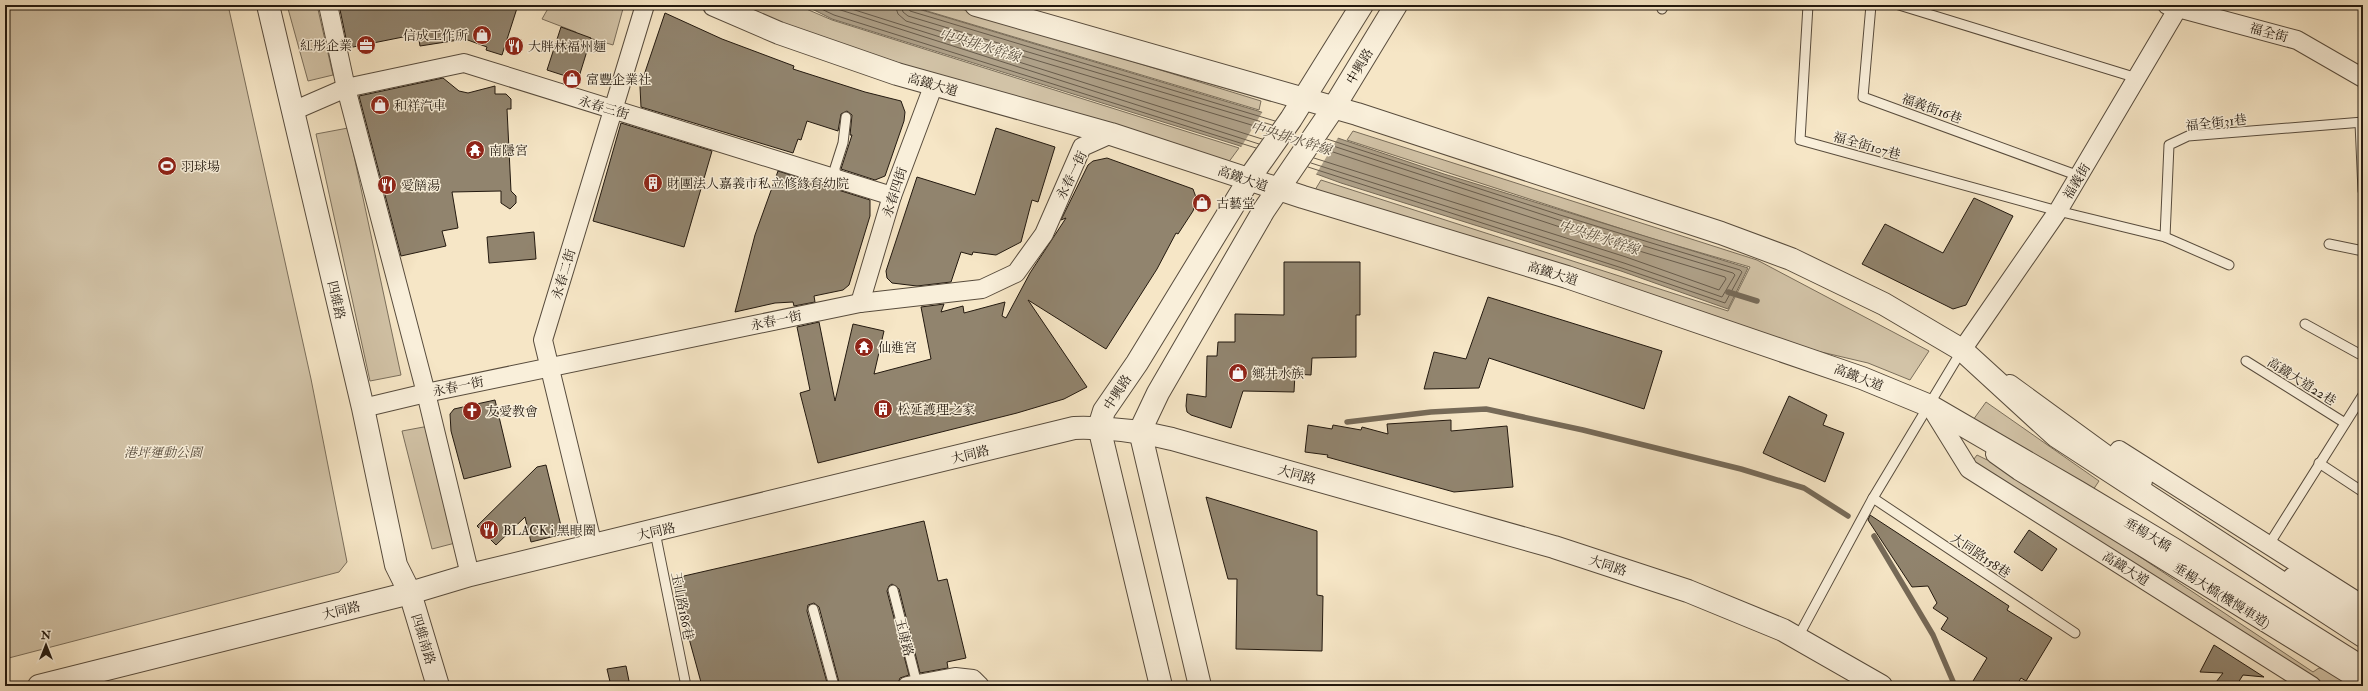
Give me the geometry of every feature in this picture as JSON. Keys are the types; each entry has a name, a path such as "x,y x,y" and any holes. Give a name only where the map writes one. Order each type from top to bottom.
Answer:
{"street":[{"name":"四維路","path":"268,5 364,408 396,565 410,593"},
{"path":"328,5 346,88 426,392 470,575"},
{"name":"永春二街","path":"593,546 543,340 612,109 645,5"},
{"name":"高鐵大道","path":"714,5 779,32 934,84 1111,134 1568,277 1862,378 1930,406 1969,469 2303,684"},
{"path":"977,5 1334,107 1721,233 1790,259 1884,304 1962,350 2363,605"},
{"path":"1304,99 1362,5"},
{"name":"中興路","path":"1280,186 1334,107 1396,5"},
{"name":"福義街","path":"1962,350 2058,211 2137,78 2175,6"},
{"name":"福全街","path":"2175,6 2297,40 2363,78"},
{"name":"永春三街","path":"293,111 346,88 464,63 892,196"},
{"name":"永春四街","path":"860,303 892,196 924,104 934,84"},
{"name":"中興路","path":"1099,427 1104,411 1137,363 1251,177 1304,99"},
{"name":"永春一街","path":"364,408 426,392 860,303 982,289 1016,273 1044,234 1082,147 1111,134"},
{"path":"1200,686 1140,431 1158,392 1280,186"},
{"path":"1962,350 2058,427 2363,636"},
{"name":"垂楊大橋","path":"1930,406 2022,467 2175,550 2363,668"},
{"path":"1099,427 1161,686"},
{"name":"大同路","path":"39,686 410,593 470,575 655,532 1074,428 1099,427 1140,431 1554,547 1688,591 1798,637 1881,686"},
{"path":"2058,427 2179,507 2363,621"},
{"name":"垂楊大橋(機慢車道)","path":"2022,467 2363,683"},
{"name":"四維南路","path":"410,593 438,686"},
{"name":"玉康路","path":"912,685 955,677 973,678 980,686"}],"lane":[{"name":"福全街107巷","path":"1808,5 1800,140 2058,211"},
{"name":"福義街16巷","path":"1871,5 1863,97 2079,176"},
{"path":"1899,5 2137,78"},
{"path":"836,179 835,168 843,143 846,117"},
{"name":"福全街31巷","path":"2165,237 2169,145 2188,136 2361,122 2363,191"},
{"path":"2058,211 2165,237 2229,265"},
{"path":"2329,244 2363,251"},
{"path":"2306,324 2363,356"},
{"path":"1798,637 1873,498 1930,406 1962,350"},
{"name":"高鐵大道22巷","path":"2246,361 2345,423"},
{"path":"2268,546 2319,463 2363,396"},
{"path":"2319,463 2363,492"},
{"name":"大同路158巷","path":"1873,498 2074,633"},
{"name":"玉山路186巷","path":"655,532 686,686"},
{"name":"玉康路","path":"893,590 912,685"},
{"path":"813,609 834,686"}],"green space":[{"name":"港坪運動公園","path":"5,5 228,5 311,379 347,562 339,572 5,659"},
{"path":"287,5 317,5 333,75 308,81"},
{"path":"550,5 624,5 613,45 576,34 576,32 542,19"},
{"path":"741,5 797,5 832,20 1239,148 1228,163 938,76 788,26"},
{"path":"907,5 949,5 1261,101 1259,110"},
{"path":"348,128 401,375 370,381 316,134"},
{"path":"1353,131 1757,260 1929,351 1910,380 1868,363 1800,347 1315,190 1321,180 1728,311 1750,267 1650,238 1347,140"},
{"path":"1986,402 2099,481 2091,493 1973,420"},
{"path":"429,426 459,542 432,549 402,431"},
{"path":"1977,455 2014,473 2313,672 2319,668 2363,682 2363,686 2326,686 1971,463"}],"water":[{"path":"804,5 905,5 1258,111 1444,174 1748,268 1728,309 1621,271 1341,183 1237,145 832,19"}],"pier":[{"path":"1263,111 1339,136 1315,176 1240,149"}],"building":[{"path":"339,5 518,5 502,55 486,50 487,47 465,39 420,46 418,34 348,48"},
{"path":"665,13 722,39 794,66 793,69 865,92 901,101 905,112 904,121 885,176 875,180 841,169 852,135 850,135 852,115 847,111 841,114 838,131 807,121 801,140 798,139 793,153 641,107 640,87"},
{"path":"561,27 591,38 578,80 547,70"},
{"path":"443,78 459,91 468,93 495,86 495,94 506,94 511,99 511,109 507,109 511,191 516,196 516,203 510,209 501,203 501,191 452,192 458,228 442,231 446,246 401,256 359,96"},
{"name":"財團法人嘉義市私立修緣育幼院","path":"621,123 712,151 684,247 593,221"},
{"path":"996,128 1055,147 1038,202 1032,200 1021,242 996,255 973,252 972,255 961,252 951,282 917,286 892,283 887,278 886,271 917,177 975,195"},
{"path":"1107,158 1193,189 1197,200 1193,211 1178,234 1176,233 1157,269 1106,349 1028,300 1087,387 1064,399 1017,413 818,463 800,393 810,390 797,327 819,322 835,401 853,324 884,331 874,374 931,359 921,307 944,304 941,312 963,306 964,313 1005,302 1002,316 1006,318 1030,273 1066,218 1061,220 1088,165 1093,161"},
{"path":"778,171 870,200 870,216 849,285 843,290 814,296 815,302 794,306 793,302 775,303 735,312 755,235"},
{"path":"1974,198 2013,216 1966,305 1953,309 1862,264 1885,224 1943,253"},
{"path":"534,232 536,259 489,263 487,237"},
{"path":"1284,262 1360,262 1360,315 1356,315 1356,357 1312,358 1311,375 1295,374 1294,392 1243,391 1231,428 1191,415 1187,412 1187,394 1206,397 1207,356 1217,356 1218,342 1235,342 1235,314 1284,315"},
{"path":"1488,297 1662,351 1644,409 1489,358 1479,388 1424,389 1434,352 1466,359"},
{"path":"1789,396 1827,415 1823,425 1844,433 1825,482 1763,453"},
{"path":"495,400 511,467 464,479 451,431 450,414 454,409"},
{"path":"1451,420 1451,431 1507,426 1513,487 1454,492 1327,457 1328,455 1305,452 1308,425 1332,429 1333,425 1361,430 1362,427 1388,434 1387,424"},
{"path":"546,465 563,534 531,542 525,517 496,545 477,526 537,467"},
{"path":"1206,497 1317,531 1317,595 1323,596 1322,651 1236,649 1237,579 1228,579"},
{"path":"1870,515 2009,606 2007,610 2052,638 2026,681 2021,678 2016,686 1970,686 1987,658 1941,629 1948,618 1933,608 1937,603 1928,586 1912,587 1868,520"},
{"path":"924,521 938,581 947,579 966,658 947,662 948,668 920,673 899,589 892,584 889,586 887,591 909,675 900,678 897,686 840,686 819,607 814,603 808,605 807,611 828,686 702,686 676,591 677,585 684,576"},
{"path":"2029,530 2057,549 2042,571 2014,552"},
{"path":"2214,645 2264,677 2243,675 2236,686 2213,686 2223,673 2200,672"},
{"path":"626,666 630,686 611,686 607,669"}],"waterway":[{"name":"中央排水幹線","path":"1728,292 1757,301"},
{"path":"1347,422 1431,412 1486,409 1583,430 1741,469 1804,488 1848,516"},
{"path":"1874,536 1933,635 1955,686"}],"place":[{"name":"信成工作所","path":"482,35"},
{"name":"紅彤企業","path":"366,45"},
{"name":"大胖林福州麵","path":"514,46"},
{"name":"富豐企業社","path":"572,79"},
{"name":"和祥汽車","path":"380,105"},
{"name":"南隱宮","path":"475,150"},
{"name":"羽球場","path":"167,166"},
{"name":"財團法人嘉義市私立修緣育幼院","path":"653,183"},
{"name":"愛饍湯","path":"387,185"},
{"name":"古藝堂","path":"1202,203"},
{"name":"仙進宮","path":"864,347"},
{"name":"鄉井水族","path":"1238,373"},
{"name":"松延護理之家","path":"883,409"},
{"name":"友愛教會","path":"472,411"},
{"name":"BLACK i 黑眼圈","path":"489,530"}]}
